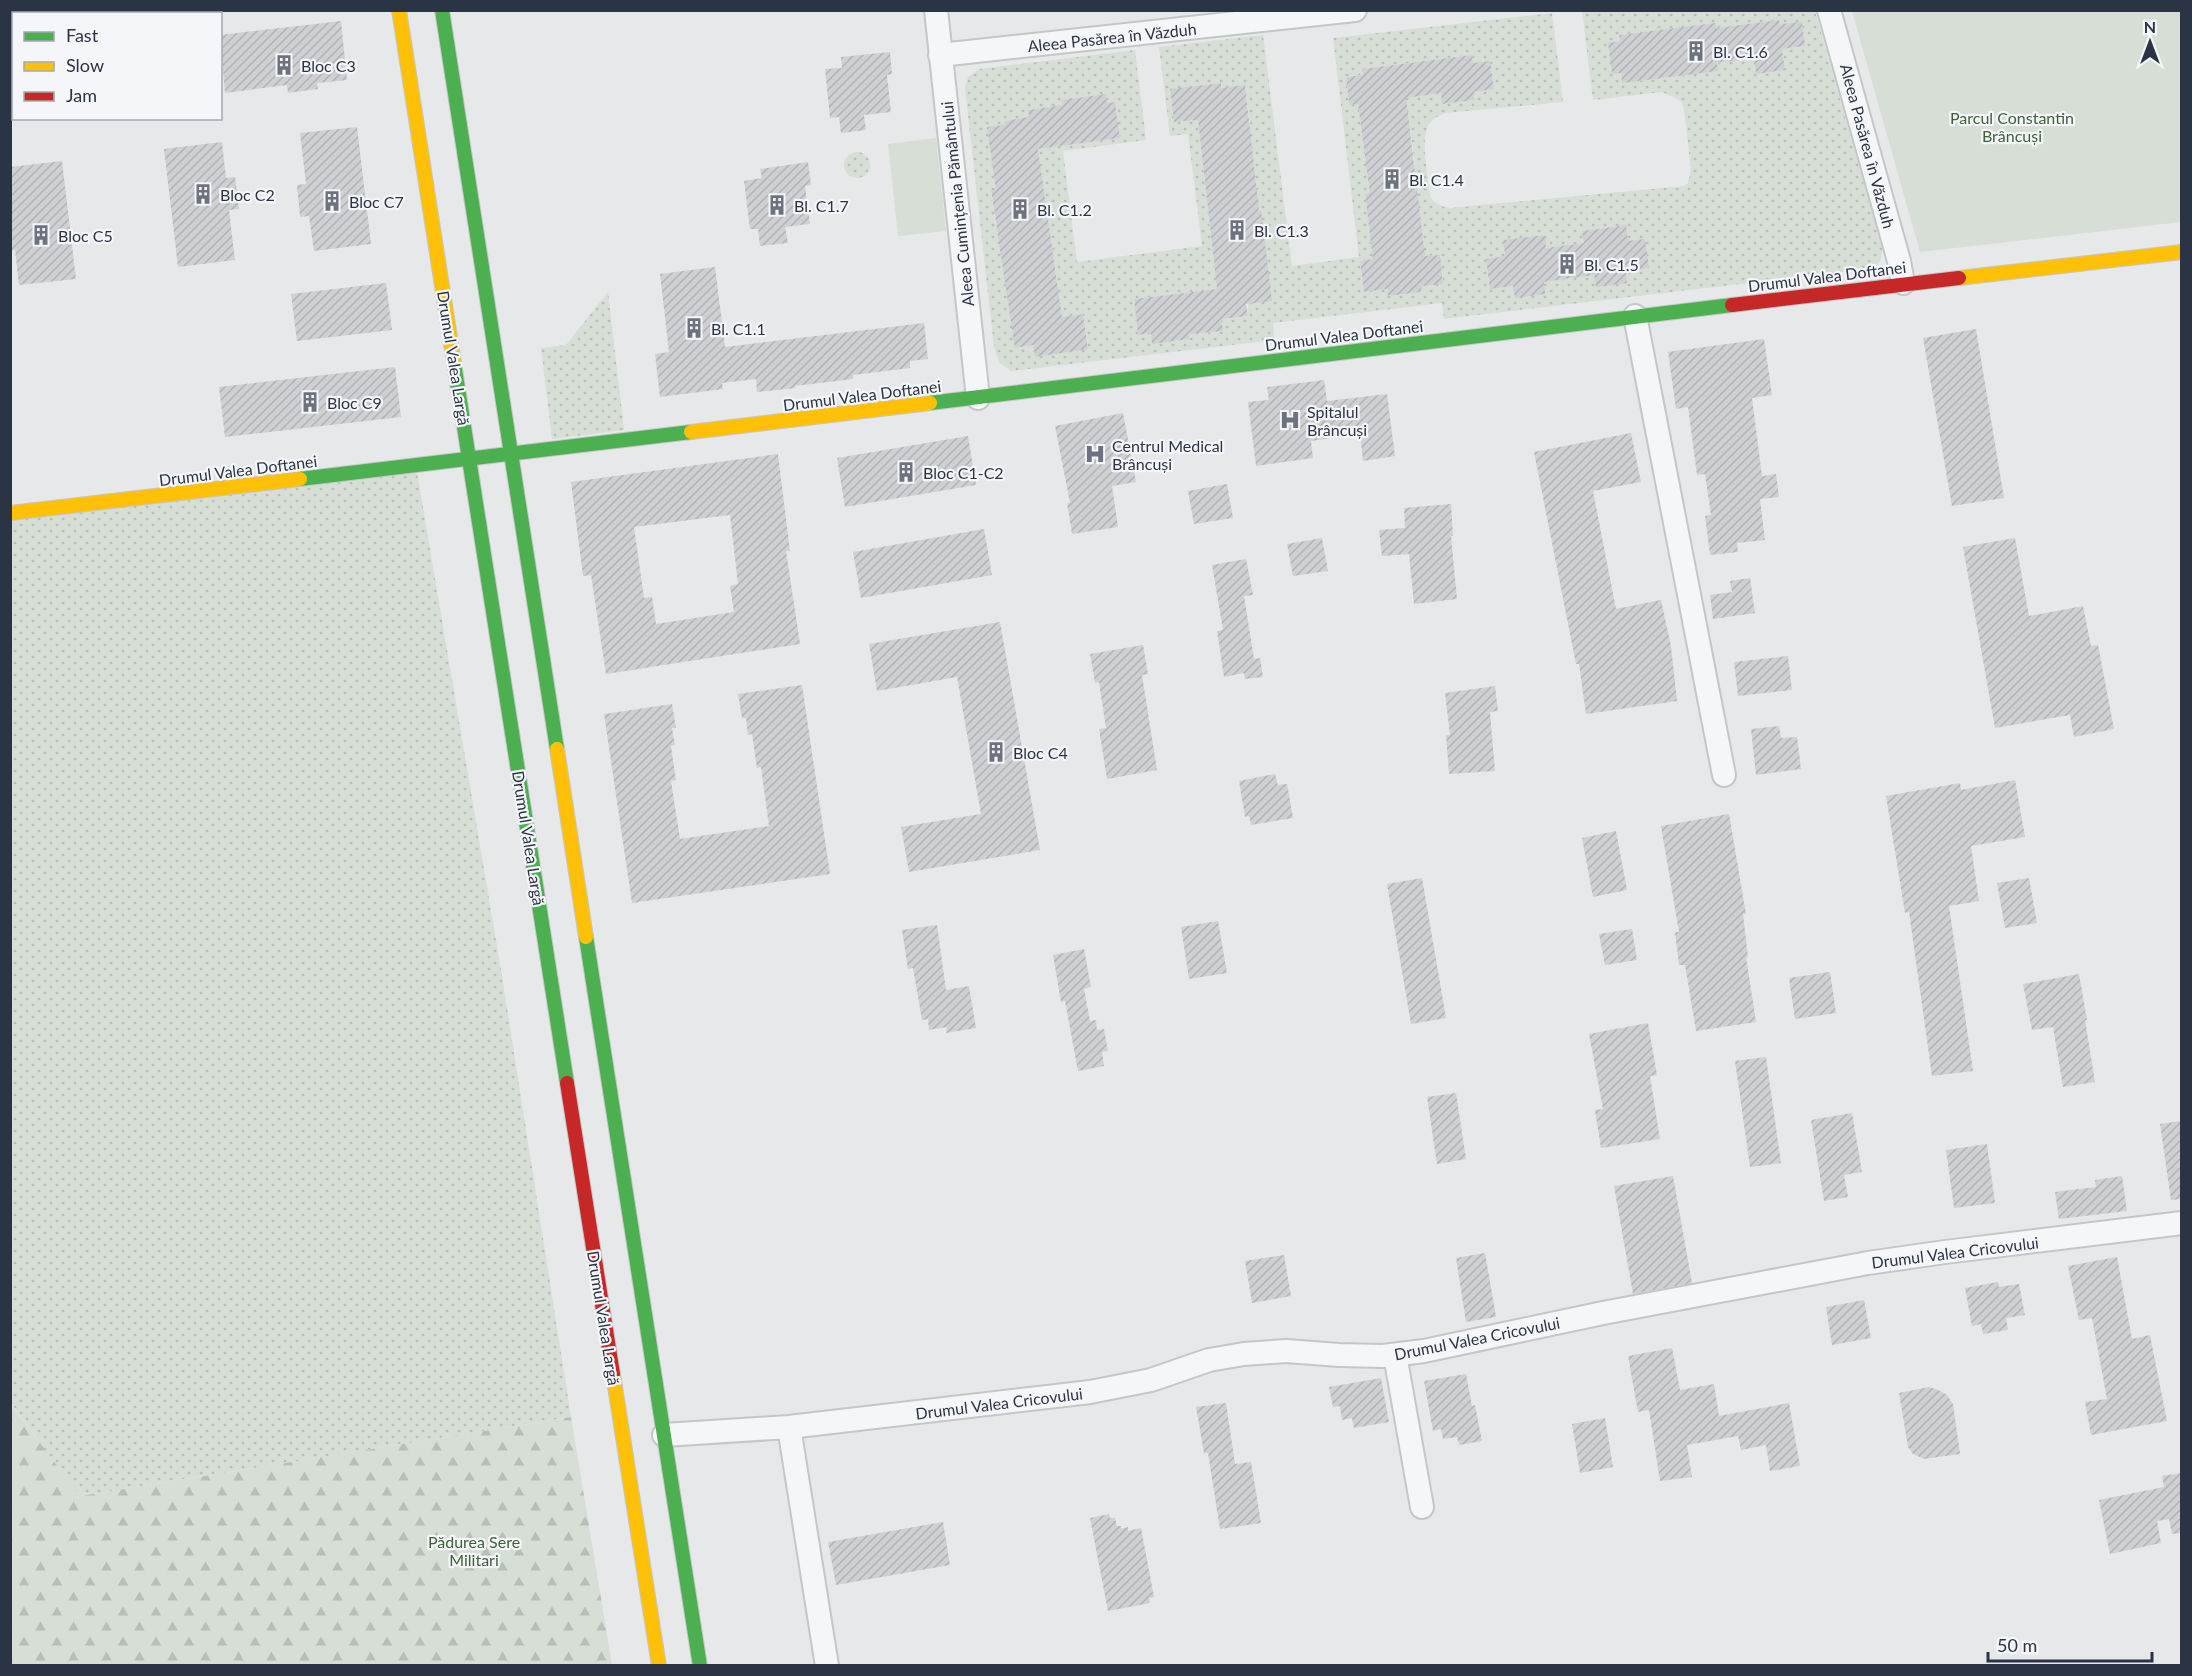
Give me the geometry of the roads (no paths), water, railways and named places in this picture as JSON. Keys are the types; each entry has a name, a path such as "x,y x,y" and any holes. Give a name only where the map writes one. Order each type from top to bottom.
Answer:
{"main road":[{"name":"Drumul Valea Largă","path":"399,10 659,1665"},
{"path":"442,10 700,1665"},
{"name":"Drumul Valea Doftanei","path":"10,513 978,398 1903,283 2181,252"}],"street":[{"name":"Aleea Cumințenia Pământului","path":"936,10 978,398"},
{"name":"Aleea Pasărea în Văzduh","path":"940,56 1355,10"},
{"name":"Aleea Pasărea în Văzduh","path":"1829,10 1899,261 1903,283"},
{"path":"1635,316 1724,776"},
{"name":"Drumul Valea Cricovului","path":"664,1435 789,1427 1100,1391 1166,1376 1209,1360 1244,1354 1286,1351 1339,1355 1395,1355 1424,1351 1603,1313 1868,1263 2181,1223"},
{"path":"1395,1355 1422,1508"},
{"path":"789,1427 827,1665"}],"place":[{"name":"Bl. C1.6","path":"1696,51"},
{"name":"Bloc C3","path":"284,65"},
{"name":"Bl. C1.4","path":"1392,179"},
{"name":"Bloc C2","path":"203,194"},
{"name":"Bloc C7","path":"332,201"},
{"name":"Bl. C1.7","path":"777,205"},
{"name":"Bl. C1.2","path":"1020,209"},
{"name":"Bl. C1.3","path":"1237,230"},
{"name":"Bloc C5","path":"41,235"},
{"name":"Bl. C1.5","path":"1567,264"},
{"name":"Bl. C1.1","path":"694,328"},
{"name":"Bloc C9","path":"310,402"},
{"name":"Spitalul Brâncuși","path":"1290,420"},
{"name":"Centrul Medical Brâncuși","path":"1095,454"},
{"name":"Bloc C1-C2","path":"906,472"},
{"name":"Bloc C4","path":"996,752"}],"park label":[{"name":"Parcul Constantin Brâncuși","path":"2012,126"},
{"name":"Pădurea Sere Militari","path":"474,1550"}]}
